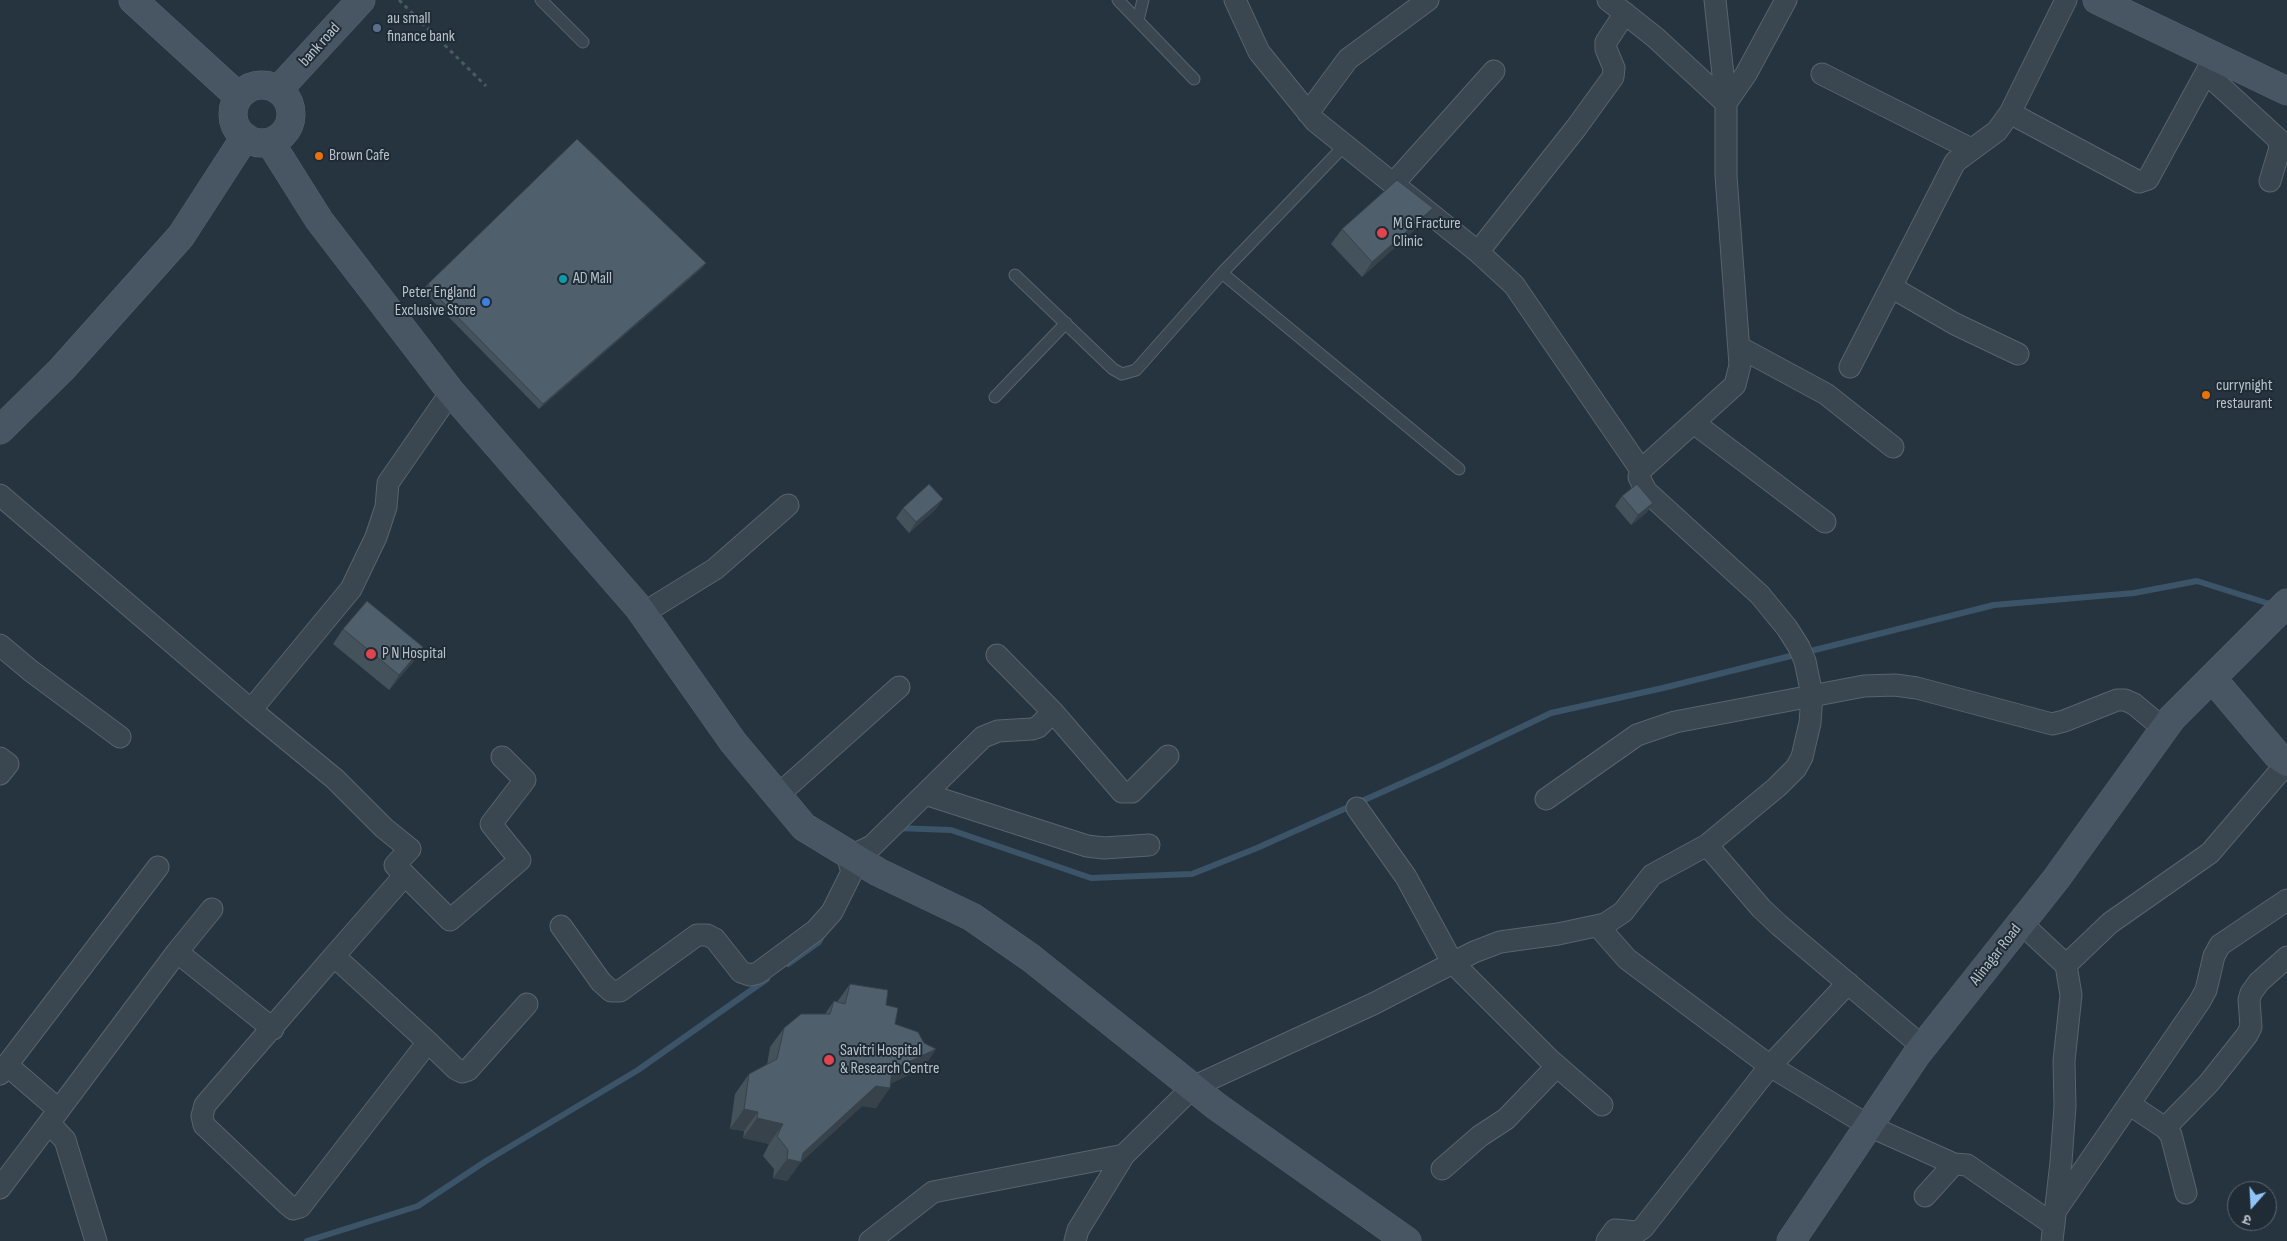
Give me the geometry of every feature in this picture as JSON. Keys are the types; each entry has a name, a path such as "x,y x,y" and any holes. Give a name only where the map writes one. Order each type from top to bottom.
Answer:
{"main road":[{"path":"133,0 238,96"},
{"name":"bank road","path":"279,90 361,0"},
{"path":"2097,0 2210,65 2287,91"},
{"path":"0,430 62,369 181,236 258,140 280,137 291,122 290,104 279,90 262,84 253,86 238,96 233,114 238,131 258,140 450,392 642,614 733,742 804,827 878,872 972,917 994,932 1031,958 1232,1118 1407,1241"},
{"name":"Alinagar Road","path":"1791,1241 1923,1047 2056,879 2164,729 2287,603"},
{"path":"2212,678 2277,755 2287,762"}],"street":[{"path":"1235,0 1259,52 1308,113 1478,252 1514,285 1641,470"},
{"path":"1308,113 1348,59 1428,0"},
{"path":"1608,0 1656,38 1726,103"},
{"path":"1075,1241 1078,1230 1124,1155 1193,1087 1373,1004 1452,962 1500,942 1598,926 1623,912 1652,875 1707,845 1777,787 1796,768 1802,757 1807,740 1812,695 1802,654 1787,628 1760,595 1646,491 1639,477 1641,470 1735,385 1740,365 1726,176 1726,103 1715,0"},
{"path":"1726,103 1746,74 1786,0"},
{"path":"1850,367 1955,162 1997,131 2010,113 2066,0"},
{"path":"1478,252 1576,128 1613,77 1614,68 1606,48 1606,42 1625,13"},
{"path":"2010,113 2139,182 2148,179 2210,65 2278,140 2280,148 2270,181"},
{"path":"1393,184 1494,71"},
{"path":"1822,74 1971,149"},
{"path":"1891,287 1956,324 2018,354"},
{"path":"1739,347 1826,394 1893,447"},
{"path":"250,710 351,589 381,522 386,507 388,483 450,392"},
{"path":"1694,423 1825,522"},
{"path":"0,494 250,710 335,779 384,828 410,849 395,865 450,920 520,860 491,824 525,780 502,757"},
{"path":"642,614 715,569 788,505"},
{"path":"0,644 31,671 120,737"},
{"path":"997,655 1053,712 1122,792 1132,792 1168,756"},
{"path":"1546,799 1637,735 1675,722 1864,686 1917,688 2052,724 2117,700 2124,700 2134,704 2164,729"},
{"path":"778,795 899,687"},
{"path":"561,926 601,982 612,991 620,990 697,935 707,935 715,939 741,972 758,973 816,930 832,912 852,872 854,858 872,846 983,737 998,731 1038,727 1053,712"},
{"path":"0,758 8,764 0,774"},
{"path":"2066,965 2110,923 2210,853 2287,762"},
{"path":"925,794 1088,846 1104,848 1149,845"},
{"path":"1358,808 1406,877 1452,962 1557,1066 1602,1105"},
{"path":"1707,845 1761,908 1923,1047"},
{"path":"96,1241 65,1140 54,1117 3,1069 158,867"},
{"path":"405,875 206,1105 202,1116 204,1125 292,1209 300,1207 428,1042"},
{"path":"2054,1225 2129,1104 2200,1001 2206,990 2214,956 2220,945 2287,900"},
{"path":"0,1188 177,952 212,909"},
{"path":"2021,923 2066,965 2071,995 2064,1062 2065,1106 2054,1225"},
{"path":"1598,926 1627,959 1770,1066 1869,1126 1954,1164 1967,1165 2054,1225"},
{"path":"177,952 273,1029"},
{"path":"334,956 456,1069 462,1072 468,1070 527,1004"},
{"path":"2166,1128 2209,1083 2247,1035 2250,1027 2249,1000 2251,993 2258,982 2287,958"},
{"path":"1607,1241 1616,1230 1637,1232 1643,1228 1770,1066 1848,983"},
{"path":"1442,1169 1480,1136 1506,1119 1557,1066"},
{"path":"2129,1104 2166,1128 2173,1141 2186,1193"},
{"path":"870,1241 933,1192 1124,1155"},
{"path":"1925,1196 1954,1164"}],"lane":[{"path":"541,0 583,42"},
{"path":"1118,0 1194,79"},
{"path":"1138,20 1143,0"},
{"path":"1015,275 1113,369 1122,374 1128,374 1136,370 1222,273 1345,145"},
{"path":"1222,273 1459,469"},
{"path":"995,397 1066,323"}],"path":[{"path":"400,0 486,86"}],"building":[{"name":"AD Mall","path":"577,139 706,263 543,404 432,291 428,284"},
{"path":"1397,180 1433,208 1372,262 1342,229"},
{"path":"929,484 943,499 916,522 903,508"},
{"path":"1637,484 1653,503 1638,515 1622,496"},
{"path":"367,601 423,647 399,675 343,629"},
{"path":"850,984 888,990 886,1005 898,1008 895,1024 918,1032 924,1043 936,1049 892,1070 890,1088 876,1086 803,1153 801,1162 787,1159 788,1150 777,1136 783,1124 757,1118 758,1112 744,1109 749,1074 777,1059 784,1028 801,1014 830,1014 834,1001 845,1004"}],"waterway":[{"path":"896,828 951,830 1091,878 1192,874 1257,848 1438,767 1551,713 1663,688 1994,605 2134,593 2197,581 2270,604"},
{"path":"788,964 819,942 823,934"},
{"path":"307,1241 418,1206 486,1161 638,1070 767,979"}],"place":[{"name":"au small finance bank","path":"377,28"},
{"name":"Brown Cafe","path":"319,156"},
{"name":"M G Fracture Clinic","path":"1382,233"},
{"name":"AD Mall","path":"563,279"},
{"name":"Peter England Exclusive Store","path":"486,302"},
{"name":"currynight restaurant","path":"2206,395"},
{"name":"P N Hospital","path":"371,654"},
{"name":"Savitri Hospital & Research Centre","path":"829,1060"}]}
